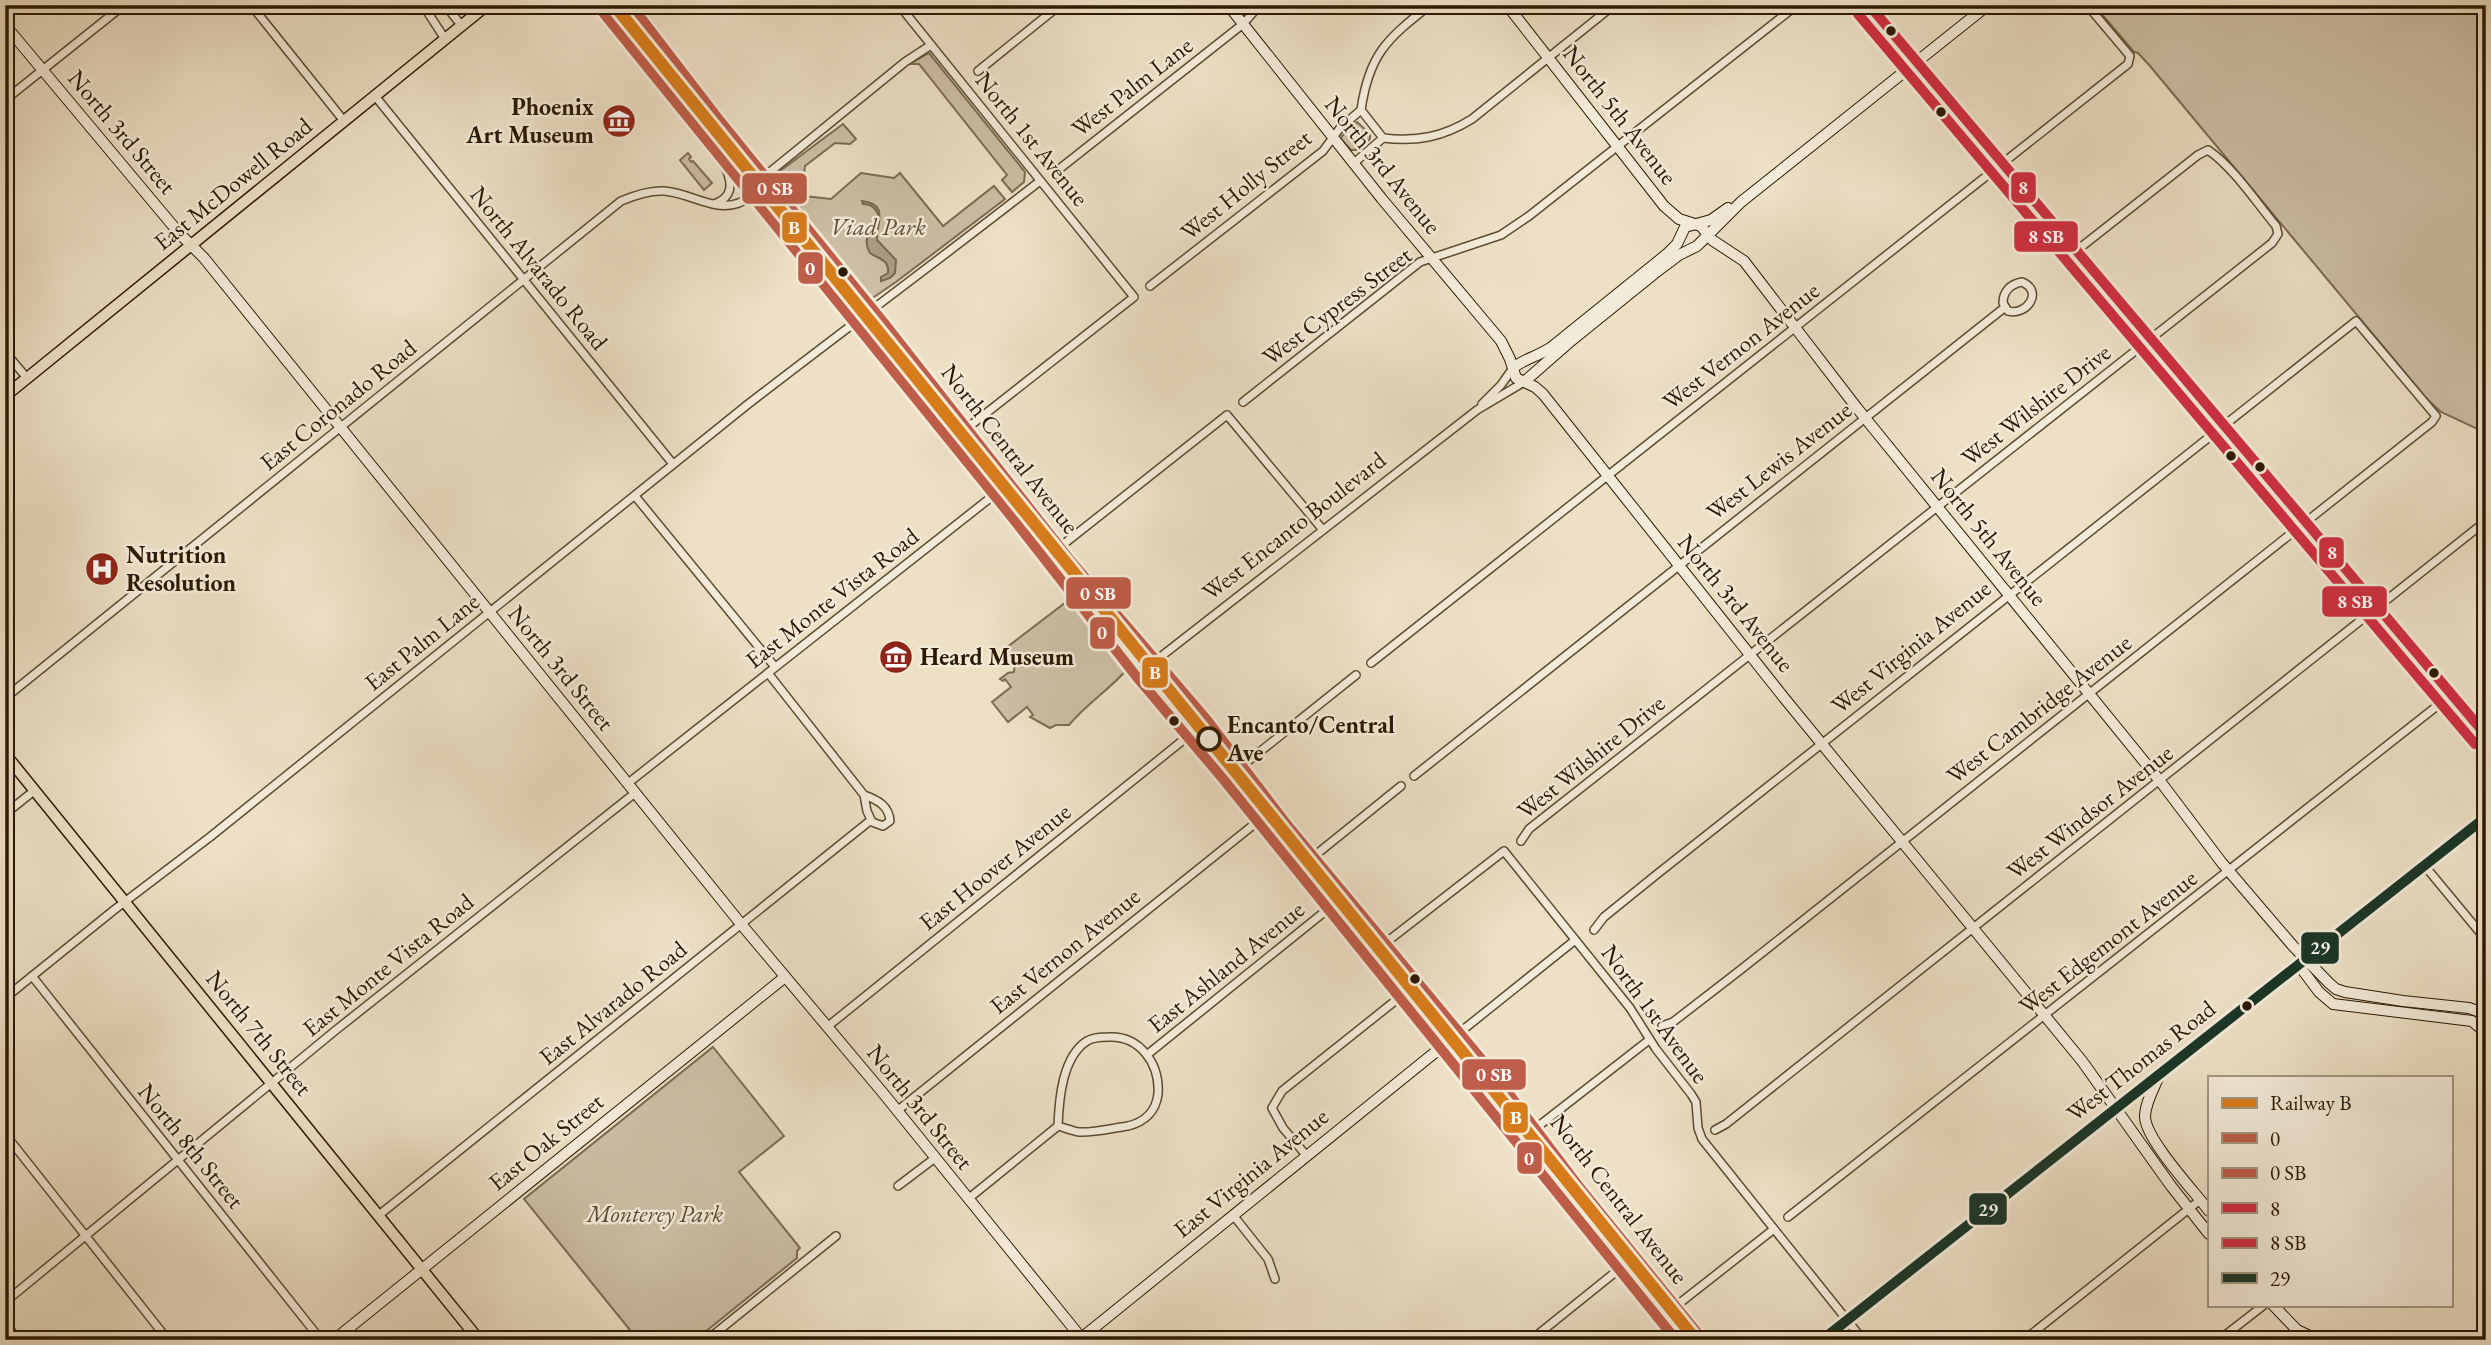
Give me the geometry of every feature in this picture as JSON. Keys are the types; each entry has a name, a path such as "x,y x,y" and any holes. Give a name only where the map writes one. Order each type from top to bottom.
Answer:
{"main road":[{"name":"East McDowell Road","path":"5,396 488,5"},
{"name":"North Central Avenue","path":"597,5 752,195 859,320 1136,676 1400,998 1450,1041 1536,1128 1580,1188 1703,1340"},
{"name":"North Central Avenue","path":"631,5 1060,547 1242,766 1384,944 1450,1041 1618,1270 1676,1340"},
{"path":"752,195 758,191 775,197 809,238 823,247"},
{"name":"North 7th Street","path":"5,754 479,1340"}],"street":[{"path":"5,100 124,5"},
{"path":"251,5 344,121"},
{"path":"423,5 445,39"},
{"path":"445,5 462,26"},
{"name":"North 1st Avenue","path":"899,5 1134,297 966,429"},
{"path":"978,71 1060,5"},
{"name":"North 3rd Avenue","path":"1228,5 1500,341 1516,378 1543,394 1902,842 2046,1016 2117,1106 2188,1209 2208,1233"},
{"name":"West Palm Lane","path":"1058,170 1243,24 1261,5"},
{"path":"1383,138 1362,110 1365,83 1371,65 1395,33 1430,5"},
{"name":"North 5th Avenue","path":"1507,5 1668,210 1679,219 1701,226 1713,240 1744,261 1865,418 2160,781 2302,961 2319,992 2333,1004 2472,1021 2486,1032"},
{"path":"1354,163 1383,138 1416,140 1438,136 1472,119 1614,5"},
{"name":"West Cypress Street","path":"1243,402 1420,262 1501,235 1529,216 1797,5"},
{"path":"1869,5 2486,735"},
{"name":"West Encanto Boulevard","path":"1477,410 1524,382 1655,273 1679,255 1697,246 1741,202 1988,5"},
{"name":"West Vernon Avenue","path":"1371,663 2128,64 2130,56 2087,5"},
{"name":"North 3rd Street","path":"5,25 190,245 204,258 627,784 1081,1339"},
{"path":"765,176 905,62 931,45"},
{"name":"North Alvarado Road","path":"375,96 673,464"},
{"name":"West Holly Street","path":"1150,286 1324,151 1340,128 1362,110"},
{"name":"West Wilshire Drive","path":"1521,841 1529,829 2272,243 2278,234 2276,226 2217,156 2208,150 2198,155 2076,251"},
{"path":"711,204 726,198 730,190 730,178 721,156"},
{"path":"859,320 1040,181"},
{"name":"East Coronado Road","path":"5,698 621,201 635,195 666,191 711,204 733,206 752,195"},
{"name":"West Encanto Boulevard","path":"1136,676 1477,410 1521,361 1535,358 1553,346 1668,254 1677,244 1683,230 1711,220 1741,202"},
{"path":"1724,219 1721,233 1728,249"},
{"name":"West Lewis Avenue","path":"2022,282 2031,288 2033,292 2028,305 2014,313 2004,308 2003,298 2010,287 2022,282"},
{"name":"West Lewis Avenue","path":"1414,776 2004,308"},
{"name":"East Palm Lane","path":"5,998 124,902 202,844 673,464 859,320"},
{"name":"West Virginia Avenue","path":"1594,930 1604,918 1645,884 2356,321 2436,416"},
{"path":"5,352 27,378"},
{"path":"1060,547 1227,415 1323,530"},
{"name":"West Cambridge Avenue","path":"1662,1026 1673,1022 1902,842 2432,422 2436,416"},
{"name":"East Monte Vista Road","path":"627,784 994,495"},
{"path":"635,496 772,670 864,796 871,820 876,825 883,826 890,821 889,811 881,803 864,796"},
{"name":"West Windsor Avenue","path":"1715,1130 1973,929 2486,521"},
{"path":"1242,766 1356,675"},
{"name":"West Edgemont Avenue","path":"1788,1217 2451,695"},
{"name":"East Hoover Avenue","path":"827,1027 1188,737"},
{"path":"1313,857 1401,786"},
{"path":"5,814 35,790"},
{"name":"East Monte Vista Road","path":"5,1302 272,1083 635,793"},
{"name":"West Thomas Road","path":"1822,1340 2486,817"},
{"name":"East Alvarado Road","path":"379,1215 871,820"},
{"name":"East Vernon Avenue","path":"897,1111 1257,822"},
{"name":"North 1st Avenue","path":"1504,851 1574,941 1588,953 1696,1102 1698,1128 1702,1139 1863,1340"},
{"name":"West Wilshire Drive","path":"1384,944 1504,851"},
{"path":"2424,865 2486,942"},
{"name":"East Ashland Avenue","path":"1148,1054 1328,909"},
{"path":"1450,1041 1574,941"},
{"name":"North 5th Avenue","path":"2302,961 2336,989 2385,999 2469,1008 2486,1014"},
{"name":"North 8th Street","path":"32,976 321,1340"},
{"name":"East Oak Street","path":"334,1340 785,977"},
{"path":"1306,1155 1276,1117 1272,1108 1276,1098 1400,998"},
{"path":"2444,1018 2445,1005"},
{"name":"East Ashland Avenue","path":"1102,1037 1122,1038 1136,1044 1148,1054 1155,1068 1158,1084 1157,1103 1149,1117 1135,1124 1080,1132 1058,1126 1064,1079 1074,1055 1087,1041 1102,1037"},
{"path":"1536,1128 1649,1040"},
{"name":"East Virginia Avenue","path":"1081,1339 1450,1041"},
{"path":"2161,1072 2152,1090 2145,1117 2152,1136 2208,1210"},
{"path":"2117,1106 2149,1142 2161,1149"},
{"path":"968,1199 1058,1126"},
{"path":"5,1134 168,1340"},
{"path":"898,1186 935,1158"},
{"path":"2024,1340 2200,1199"},
{"path":"1233,1215 1268,1259 1275,1279"},
{"path":"1676,1306 1774,1229"},
{"path":"708,1340 836,1236"},
{"path":"1531,1340 1618,1270"},
{"path":"2219,1340 2263,1306"},
{"path":"2274,1306 2297,1330 2318,1340"},
{"path":"5,1323 18,1340"}],"green space":[{"path":"2094,5 2486,5 2486,433 2441,412 2426,398 2150,66 2134,52"},
{"path":"929,53 1025,172 1024,182 1012,192 1002,180 1007,175 919,64 910,64"},
{"path":"1357,122 1370,134 1370,139 1356,150 1351,150 1341,139"},
{"name":"Viad Park","path":"843,124 856,139 850,144 835,143 805,166 802,192 804,196 831,199 861,173 894,178 900,173 943,226 994,186 1005,199 871,299 772,177"},
{"path":"688,153 691,162 693,161 712,183 704,190 680,160"},
{"path":"1074,596 1129,667 1069,725 1050,728 1030,717 1033,715 1027,707 1008,722 992,702 1011,687 1005,679 1000,679 1014,672 1015,661 1002,658 998,654"},
{"name":"Monterey Park","path":"713,1047 784,1136 739,1172 800,1248 797,1258 695,1340 638,1340 524,1199"}],"shaded area":[{"path":"862,201 871,203 879,210 880,216 877,240 896,260 895,273 881,281 881,277 888,273 887,265 870,253 867,243 868,234 879,218 874,208"}],"rail line":[{"name":"B","path":"614,5 1696,1340"}],"transit line":[{"name":"0","path":"597,5 1011,516 1136,676 1224,780 1676,1340"},
{"path":"631,5 720,121 884,323 1070,560 1207,720 1288,826 1497,1078 1580,1188 1703,1340"},
{"name":"8","path":"1869,5 2486,735"},
{"path":"1858,14 2475,744"},
{"name":"29","path":"1822,1340 2486,817"}],"place":[{"name":"Phoenix Art Museum","path":"619,121"},
{"name":"Nutrition Resolution","path":"102,569"},
{"name":"Heard Museum","path":"896,657"},
{"name":"Encanto/Central Ave","path":"1209,739"}]}
